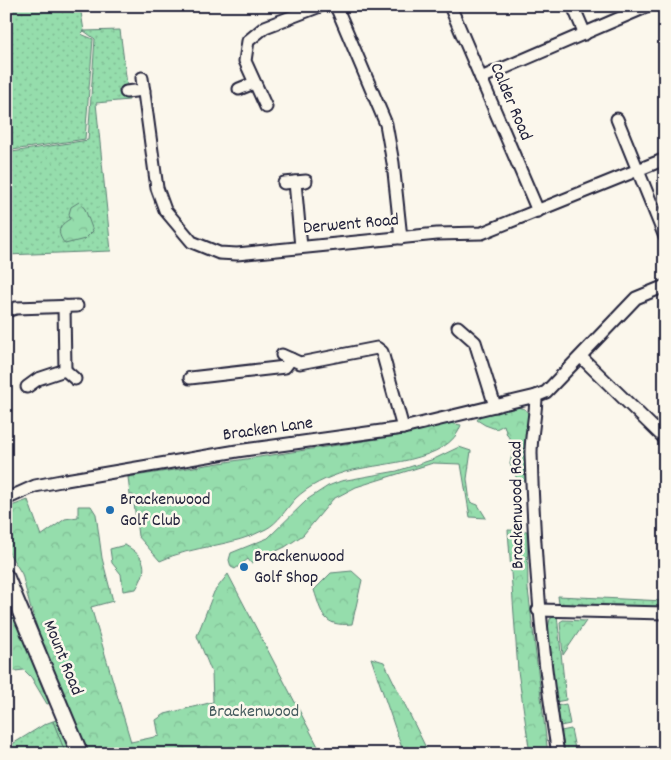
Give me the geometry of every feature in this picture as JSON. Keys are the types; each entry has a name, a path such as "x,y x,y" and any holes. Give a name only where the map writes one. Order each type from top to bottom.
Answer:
{"main road":[{"name":"Mount Road","path":"6,577 80,754"}],"street":[{"path":"266,107 245,61 248,41 265,27 320,6"},
{"path":"336,6 386,124 393,163 402,238"},
{"name":"Calder Road","path":"450,6 538,211"},
{"path":"573,6 585,34"},
{"path":"481,78 648,6"},
{"name":"Derwent Road","path":"142,78 161,204 175,224 192,242 219,253 238,254 402,238 482,233 665,159"},
{"path":"239,89 254,83"},
{"path":"126,92 144,90"},
{"path":"617,119 665,237"},
{"path":"295,182 301,247"},
{"path":"536,396 546,392 581,357 617,315 636,298 665,286"},
{"path":"64,306 66,370 75,380"},
{"path":"6,311 16,308 77,306"},
{"path":"458,327 475,342 495,406"},
{"path":"190,378 284,367 286,357 300,362 376,348 382,352 403,428"},
{"path":"581,357 665,439"},
{"path":"30,380 66,370"},
{"name":"Bracken Lane","path":"6,499 35,486 238,451 403,428 536,396"},
{"name":"Brackenwood Road","path":"536,396 536,415 531,450 538,610 546,684 558,754"},
{"path":"538,610 665,613"}],"green space":[{"path":"6,6 80,6 84,31 81,34 93,39 85,139 6,151"},
{"path":"120,30 129,100 96,103 111,251 6,255 6,153 88,140 95,39 84,31"},
{"path":"79,202 85,209 93,231 85,239 65,244 59,233 61,227 70,219 71,207"},
{"path":"517,407 525,409 530,416 527,481 518,481 510,464 514,444 507,435 504,425 496,429 477,420 482,414"},
{"path":"449,423 461,425 454,438 443,447 410,459 345,472 325,479 300,494 278,520 266,529 253,535 186,552 160,561 138,536 133,495 130,495 128,477 397,436"},
{"path":"459,447 471,451 467,479 470,502 478,505 486,518 470,517 461,464 433,463 356,487 333,499 303,535 285,547 251,563 248,559 235,569 231,567 229,560 231,553 268,538 308,499 328,486 341,481 397,471 434,459"},
{"name":"Brackenwood","path":"28,500 41,536 65,519 78,517 78,506 91,506 96,514 102,558 113,601 91,607 131,742 159,736 156,720 165,714 213,702 212,673 197,636 214,592 228,574 322,754 88,754 41,639 22,574 6,548 6,508"},
{"path":"508,530 527,531 528,589 548,754 530,754 518,671"},
{"path":"125,545 132,549 141,559 144,569 136,589 123,591 121,574 112,563 110,549"},
{"path":"352,571 362,580 352,624 329,621 319,606 314,590 331,573"},
{"path":"6,595 55,702 47,704 31,677 24,670 6,672"},
{"path":"558,596 665,601 665,608 559,604"},
{"path":"557,615 566,700 555,702 547,633 550,619"},
{"path":"563,620 586,621 563,655 560,622"},
{"path":"371,658 384,662 429,754 404,754"},
{"path":"566,704 570,724 560,726 556,706"},
{"path":"61,719 74,754 66,754 53,721"},
{"path":"53,721 66,754 6,754 6,748"},
{"path":"571,729 576,754 565,754 561,731"}],"place":[{"name":"Brackenwood Golf Club","path":"110,510"},
{"name":"Brackenwood Golf Shop","path":"244,567"}]}
